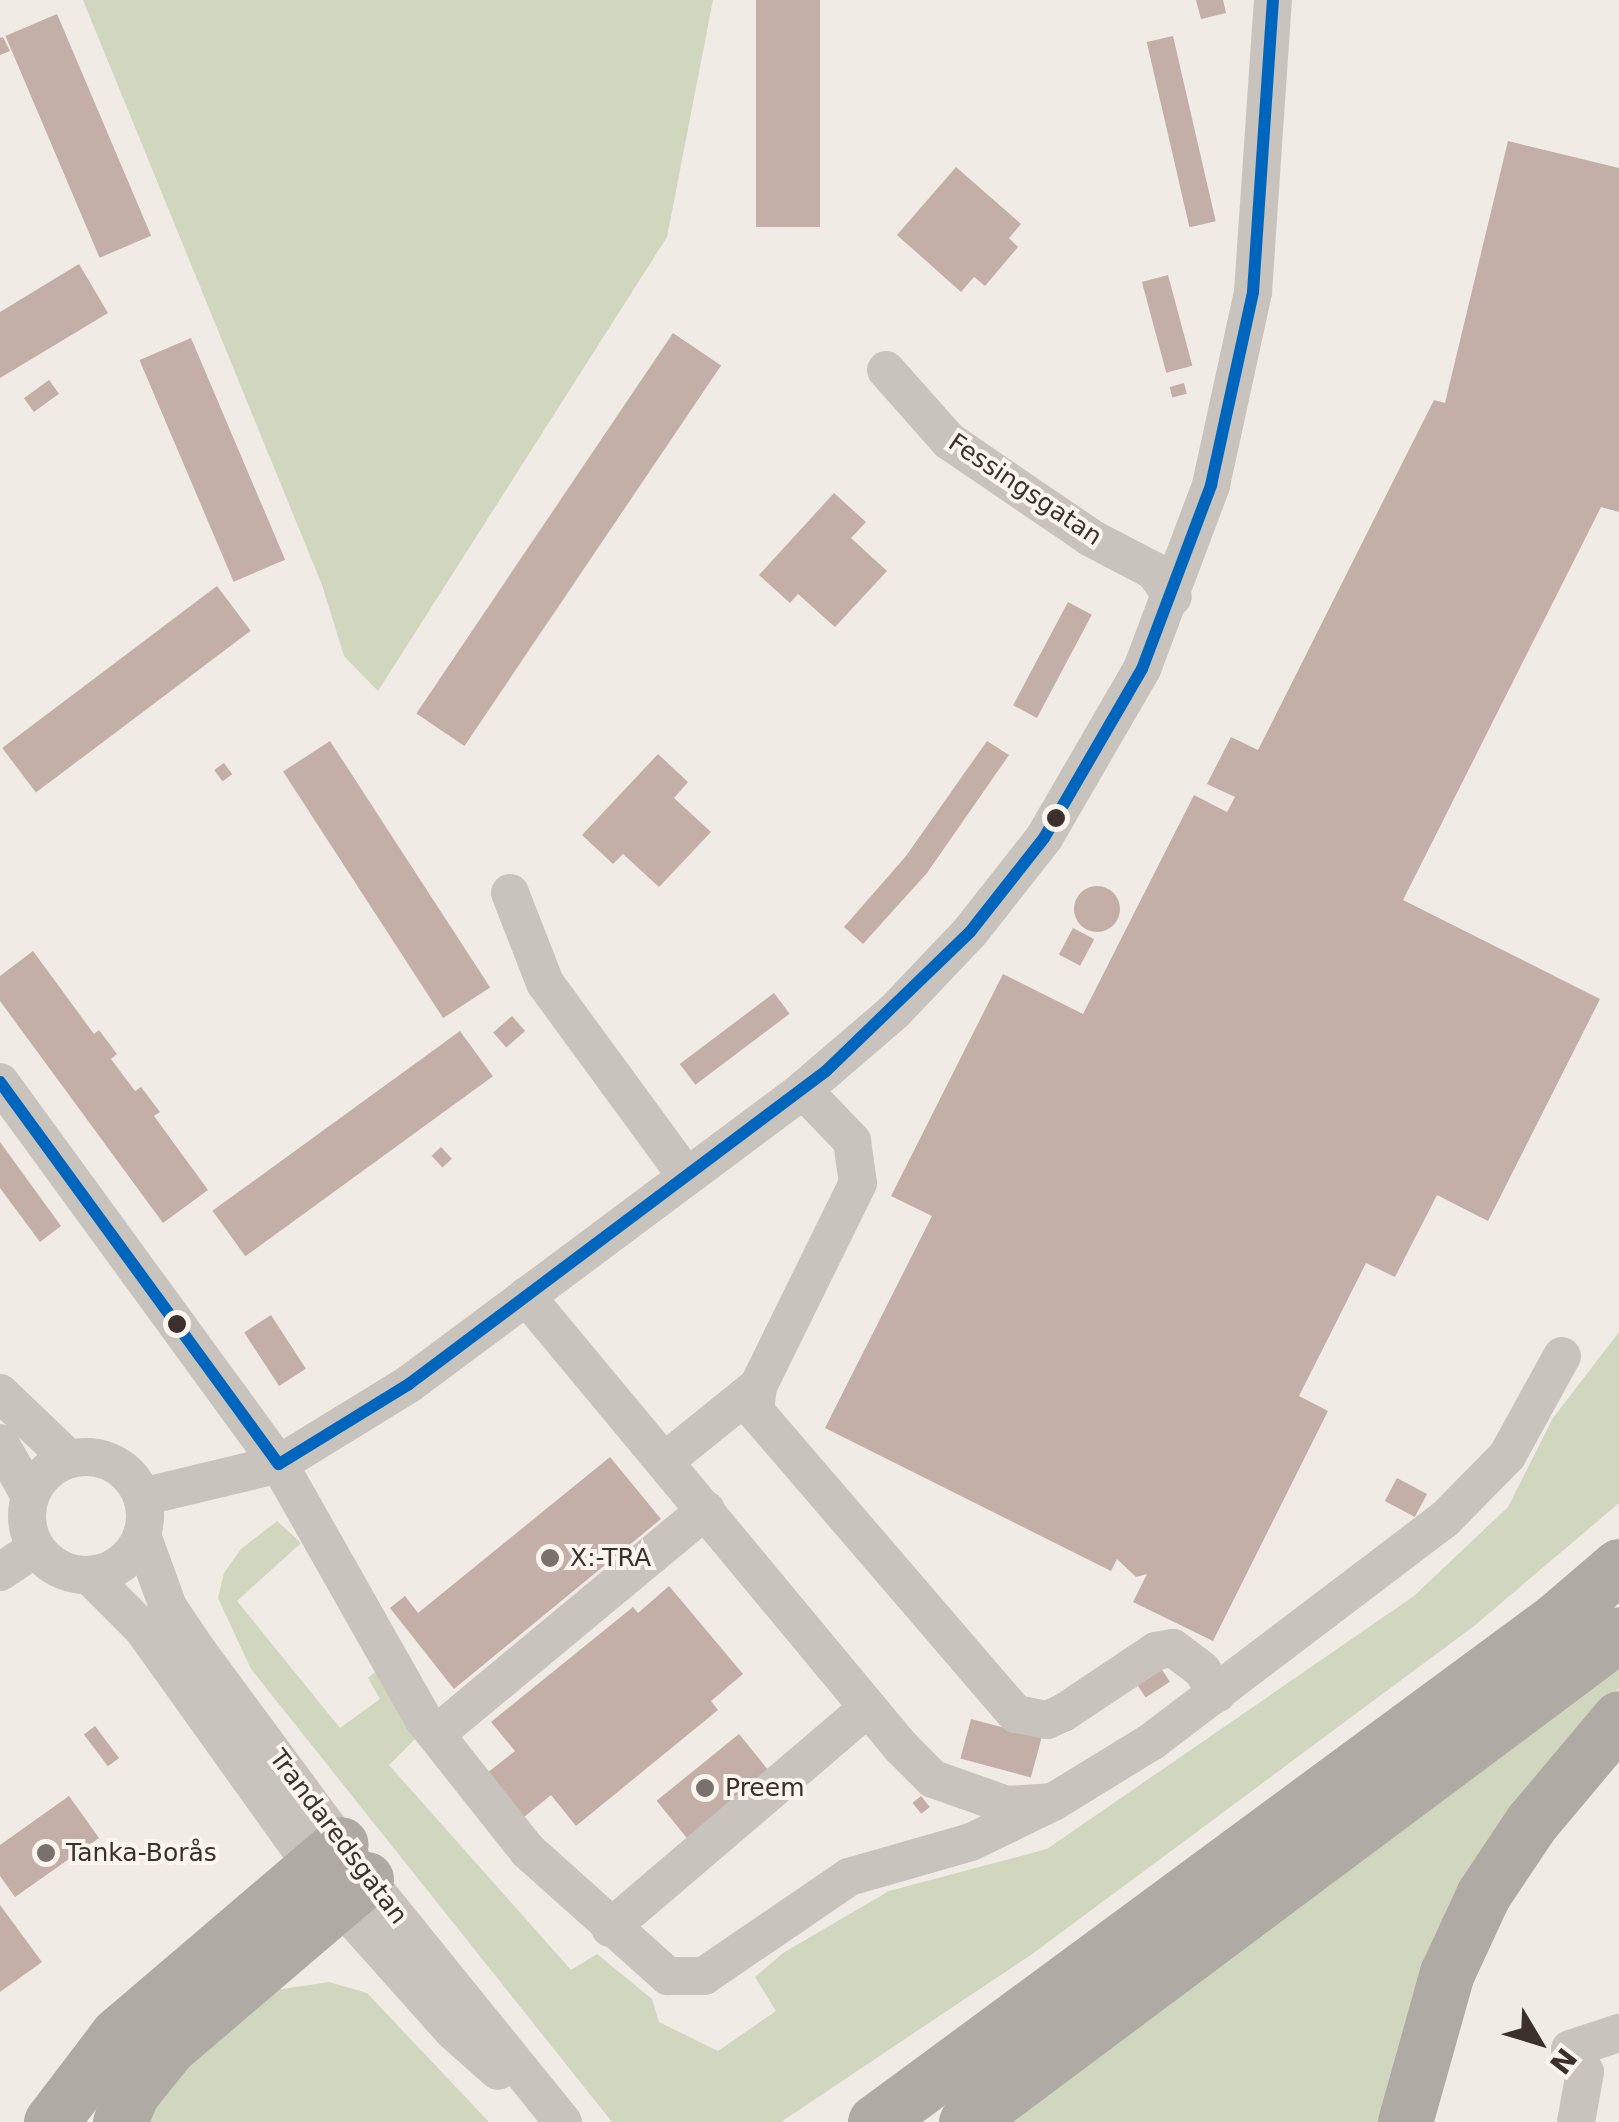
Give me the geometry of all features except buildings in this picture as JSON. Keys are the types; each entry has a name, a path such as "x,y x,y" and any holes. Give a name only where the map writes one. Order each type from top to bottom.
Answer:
{"highway":[{"path":"875,2122 1556,1620 1619,1566"},
{"path":"966,2122 1619,1634"},
{"path":"1405,2122 1447,1973 1483,1895 1531,1823 1619,1718"},
{"path":"51,2122 116,2035 340,1873"},
{"path":"120,2122 132,2093 169,2046 340,1873"}],"street":[{"path":"89,1575 118,1566 142,1516 279,1464 333,1436 802,1090 894,1012 970,932 1044,838 1111,728 1173,597 1211,485 1253,292 1274,0"},
{"name":"Fessingsgatan","path":"886,370 949,441 1091,538 1154,571 1173,597"},
{"path":"510,892 545,983 686,1176"},
{"path":"0,1082 279,1464 436,1734 528,1852 668,1976 704,1976 849,1877 971,1842 1053,1802 1217,1694 1475,1492 1507,1456 1562,1356"},
{"path":"802,1090 852,1141 858,1184 758,1386 755,1411 1016,1714 1047,1720 1064,1713 1156,1651 1173,1648 1202,1670 1217,1694"},
{"path":"526,1296 901,1747 948,1786 1007,1805 1053,1802"},
{"path":"665,1461 758,1386"},
{"path":"0,1393 69,1459 45,1473 30,1496 26,1523 36,1548 0,1572"},
{"path":"0,1443 30,1496"},
{"name":"Trandaredsgatan","path":"69,1459 114,1463 142,1516 168,1608 340,1873 453,2031 560,2122"},
{"path":"436,1734 706,1510"},
{"name":"Trandaredsgatan","path":"36,1548 59,1569 89,1575 142,1628 340,1873"},
{"path":"610,1928 868,1708"},
{"path":"1576,2122 1585,2072 1570,2049 1619,2033"}],"green space":[{"path":"83,0 713,0 667,237 378,691 344,656 322,585"},
{"path":"1619,1332 1619,1503 1474,1626 1035,1952 781,2122 612,2122 251,1669 218,1598 224,1573 241,1549 277,1521 301,1543 237,1601 340,1728 380,1699 368,1678 381,1667 418,1736 389,1765 571,1970 597,1954 652,1999 659,2022 718,2051 776,2011 755,1977 783,1953 889,1891 1047,1849 1414,1596 1508,1507 1553,1418"},
{"path":"1619,1664 1619,1688 1552,1764 1379,2122 1006,2122"},
{"path":"329,1982 367,1993 489,2122 144,2122 211,2037 276,1990"}],"transit line":[{"path":"279,1464 409,1384 826,1071 970,932 1044,838 1142,669 1211,485 1253,292 1273,0"},
{"path":"0,1082 279,1464"}],"place":[{"name":"X:-TRA","path":"550,1558"},
{"name":"Preem","path":"705,1788"},
{"name":"Tanka-Borås","path":"46,1853"}]}
